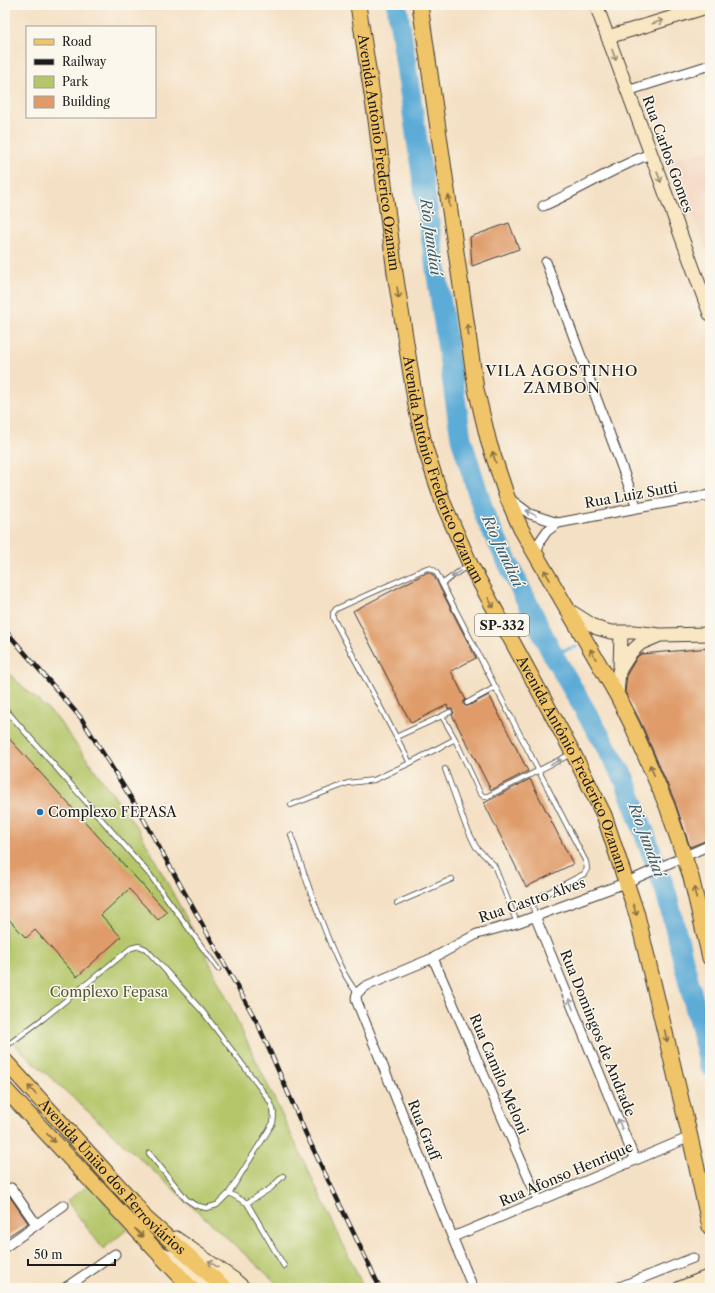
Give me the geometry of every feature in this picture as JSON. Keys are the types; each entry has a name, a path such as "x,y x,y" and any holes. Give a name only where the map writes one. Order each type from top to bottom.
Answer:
{"main road":[{"name":"Avenida Antônio Frederico Ozanam","path":"358,5 376,120 395,273 416,406 425,448 442,498 470,564 573,753 604,816 630,880 637,916 710,1227"},
{"path":"420,5 476,389 489,443 507,497 521,529 617,695 632,725 667,806 679,859 691,877 710,958"},
{"name":"Rua Carlos Gomes","path":"596,5 710,314"},
{"path":"608,37 710,6"},
{"path":"567,608 597,628 610,632 660,635 710,634"},
{"path":"617,695 621,632"},
{"path":"619,672 631,652 641,644 660,635"},
{"name":"Avenida União dos Ferroviários","path":"5,1061 134,1203 145,1218 225,1288"},
{"name":"Avenida União dos Ferroviários","path":"5,1089 191,1288"},
{"path":"134,1203 166,1231 234,1279 244,1288"},
{"path":"155,1250 177,1260 207,1288"},
{"path":"680,1288 710,1276"}],"street":[{"path":"627,91 710,66"},
{"path":"543,206 566,196 628,162 650,154"},
{"path":"546,262 637,508"},
{"name":"Rua Luiz Sutti","path":"507,497 530,514 558,523 710,495"},
{"path":"536,556 540,541 547,531 558,523"},
{"name":"Rua Castro Alves","path":"357,993 366,986 434,958 477,934 517,923 630,880 710,845"},
{"name":"Rua Domingos de Andrade","path":"535,916 635,1160"},
{"name":"Rua Camilo Meloni","path":"434,958 539,1202"},
{"name":"Rua Graff","path":"357,993 357,1002 473,1288"},
{"name":"Rua Afonso Henrique","path":"453,1237 690,1137"},
{"path":"11,1188 36,1224"},
{"path":"5,1247 64,1204"},
{"path":"66,1288 115,1254"},
{"path":"617,1288 693,1258"}],"lane":[{"path":"442,584 470,564"},
{"path":"410,763 333,618 333,613 336,609 427,568 432,568 435,570 540,770 586,862 588,869 584,874 536,899 533,906 535,916"},
{"path":"467,703 496,687"},
{"path":"5,709 150,875 218,969"},
{"path":"396,737 450,712"},
{"path":"442,716 455,739 480,794 484,797 573,753"},
{"path":"291,805 348,783 374,780 455,739"},
{"path":"444,769 465,824 476,847 494,866 517,923"},
{"path":"291,835 309,890 340,968 357,993"},
{"path":"396,903 452,879"},
{"path":"5,1047 44,1018 131,948 139,946 146,950 203,1012 268,1097 274,1115 273,1123 229,1193 218,1205 206,1208 195,1206 186,1198 149,1153"},
{"path":"247,1203 271,1188 283,1176"},
{"path":"229,1193 247,1203 284,1266"}],"shaded area":[{"path":"710,149 710,259 672,160"}],"green space":[{"name":"Complexo Fepasa","path":"5,670 56,717 139,830 206,955 364,1288 282,1288 5,1036"},
{"path":"89,1184 128,1229 103,1249 67,1201"}],"building":[{"path":"509,223 519,249 472,266 470,237"},
{"path":"428,572 435,578 476,658 451,671 466,700 464,701 465,706 468,706 489,695 528,771 491,790 452,715 454,713 452,709 448,709 447,705 411,723 353,611"},
{"path":"710,648 710,839 690,847 675,802 640,721 625,692 627,674 637,657 641,654"},
{"name":"Complexo FEPASA","path":"5,734 167,912 158,920 129,889 101,915 121,937 77,977 35,930 26,938 5,915"},
{"path":"530,779 573,864 526,887 484,803"},
{"path":"5,1187 6,1191 28,1223 5,1238"}],"waterway":[{"name":"Rio Jundiaí","path":"397,5 461,438 485,516 552,653 624,778 666,892 710,1066"},
{"path":"552,653 576,647"}],"railway":[{"path":"5,630 81,718 139,811 258,1024 306,1134 380,1288"}],"place":[{"name":"Complexo FEPASA","path":"40,812"}],"district":[{"name":"VILA AGOSTINHO ZAMBON","path":"562,378"}]}
